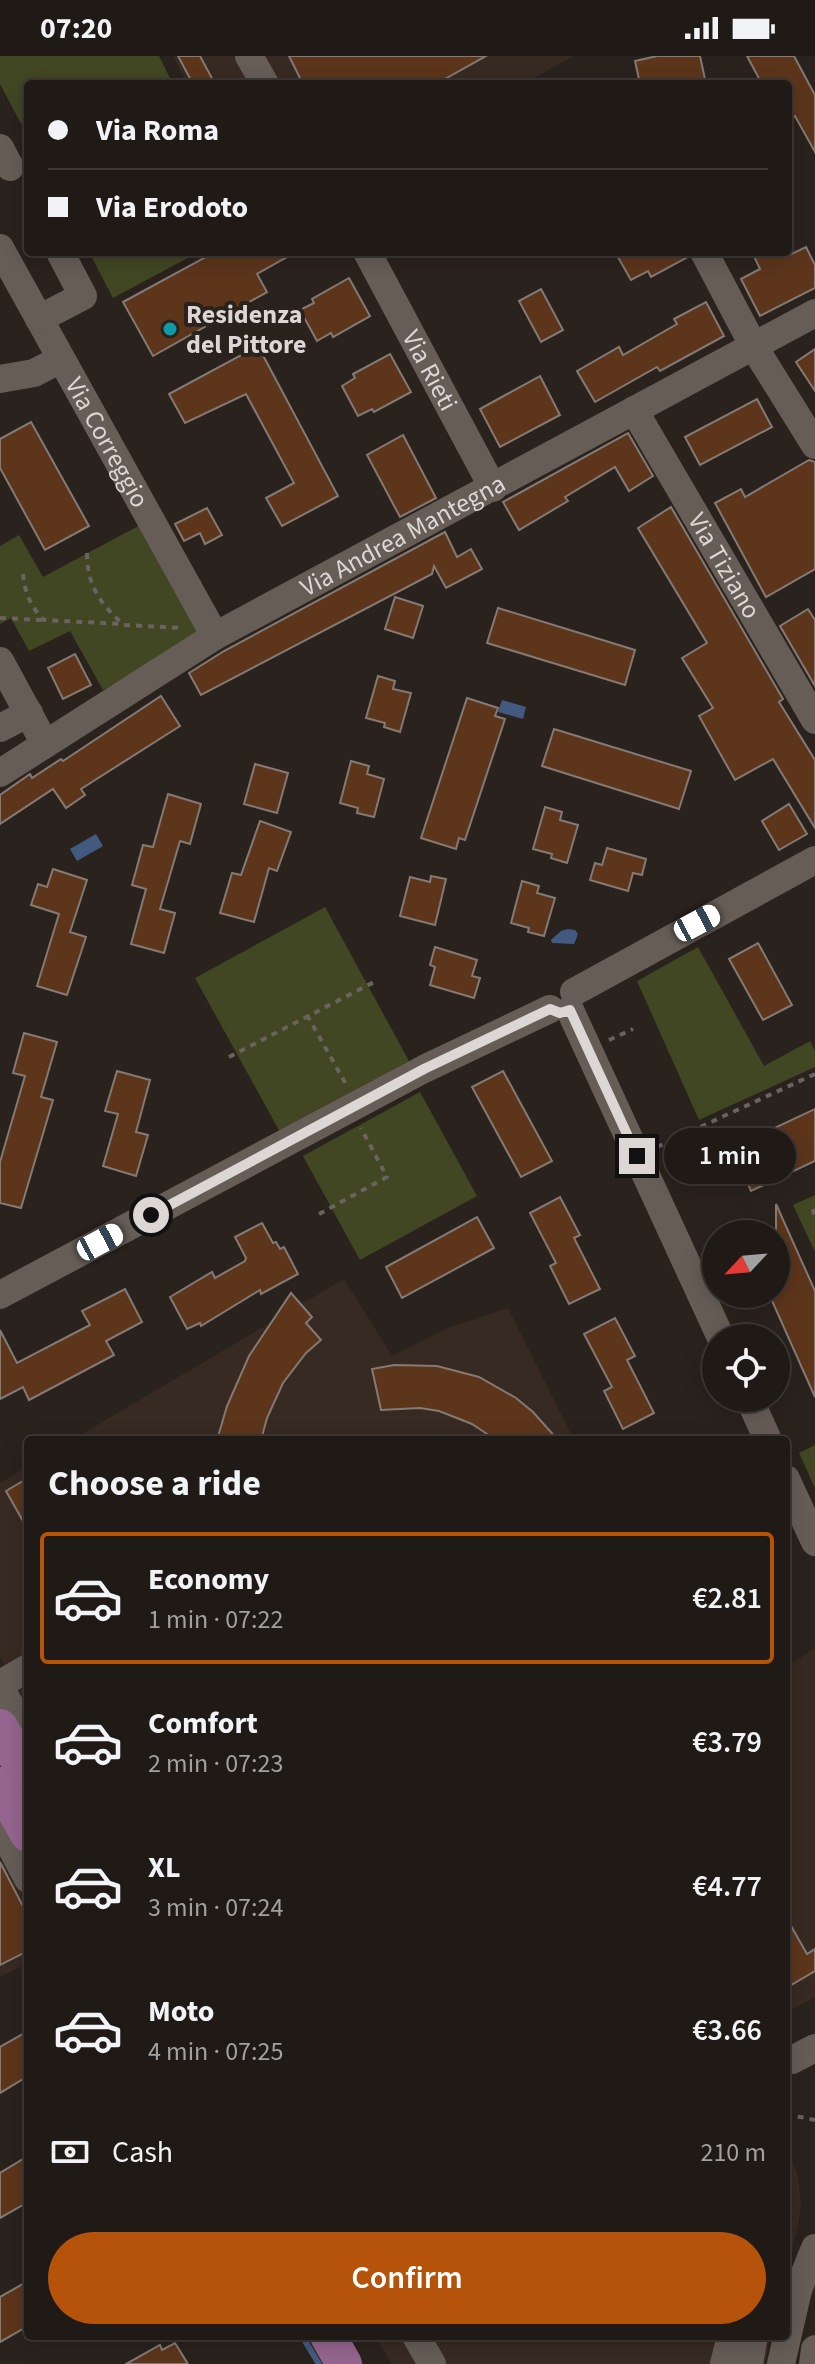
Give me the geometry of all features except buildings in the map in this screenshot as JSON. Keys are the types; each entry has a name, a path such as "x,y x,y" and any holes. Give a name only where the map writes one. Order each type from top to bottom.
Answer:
{"main road":[{"path":"0,1727 24,1772"},
{"path":"0,1785 24,1827"},
{"path":"330,2340 344,2364"}],"street":[{"path":"249,56 263,80"},
{"name":"Via Correggio","path":"0,248 211,638"},
{"path":"39,319 83,296 62,256"},
{"name":"Via Rieti","path":"369,256 493,488"},
{"path":"706,256 754,347 815,445"},
{"name":"Via Andrea Mantegna","path":"0,773 211,638 815,313"},
{"path":"0,379 34,373 61,359"},
{"name":"Via Tiziano","path":"634,410 815,720"},
{"path":"0,661 45,744"},
{"path":"0,728 29,713"},
{"path":"0,1295 424,1069 565,1004 815,860"},
{"path":"565,1004 715,1324"},
{"path":"755,1412 766,1436"},
{"path":"790,1488 815,1542"},
{"path":"24,1671 0,1686 24,1730"},
{"path":"0,1761 24,1803"},
{"path":"0,1826 24,1871"},
{"path":"792,2302 815,2248"},
{"path":"724,2364 730,2340"},
{"path":"749,2364 753,2340"},
{"path":"771,2364 776,2340"},
{"path":"781,2364 785,2340"},
{"path":"813,2364 815,2349"}],"path":[{"path":"87,553 90,582 97,597 124,625"},
{"path":"23,574 25,593 44,620"},
{"path":"0,618 187,628 211,638"},
{"path":"229,1057 376,981"},
{"path":"307,1015 387,1177 319,1214"},
{"path":"600,1045 633,1029"},
{"path":"637,1156 815,1074"},
{"path":"790,2115 815,2120"}],"shaded area":[{"path":"173,56 573,56 531,80 185,80"},
{"path":"344,1279 392,1356 450,1327 508,1308 572,1436 79,1436"},
{"path":"24,1468 24,1700 0,1657 0,1483"},
{"path":"815,1648 815,1997 790,2011 790,1664"},
{"path":"0,1844 24,1891 24,1965 0,1977"},
{"path":"790,2154 798,2176 801,2201 790,2256"},
{"path":"377,2340 769,2340 765,2364 392,2364"}],"green space":[{"path":"0,56 159,56 171,80 24,80 24,129 0,84"},
{"path":"91,256 192,256 113,298"},
{"path":"142,524 205,635 103,690 70,631 29,651 11,618 0,624 0,546 19,535 43,577"},
{"path":"325,907 409,1061 280,1132 195,978"},
{"path":"698,947 764,1066 810,1041 815,1051 815,1067 699,1120 637,981"},
{"path":"420,1092 477,1196 360,1260 303,1156"},
{"path":"815,1195 815,1252 793,1205"},
{"path":"815,1445 815,1488 799,1453"}],"water":[{"path":"502,700 526,707 523,719 498,712"},
{"path":"96,834 103,846 77,861 70,849"},
{"path":"568,929 578,934 574,944 552,943 551,940 561,931"}],"waterway":[{"path":"304,2340 319,2364"}],"place":[{"name":"Residenza del Pittore","path":"170,329"}],"route":[{"path":"151,1215 424,1069 550,1009 560,1013 570,1010 637,1156"}]}
